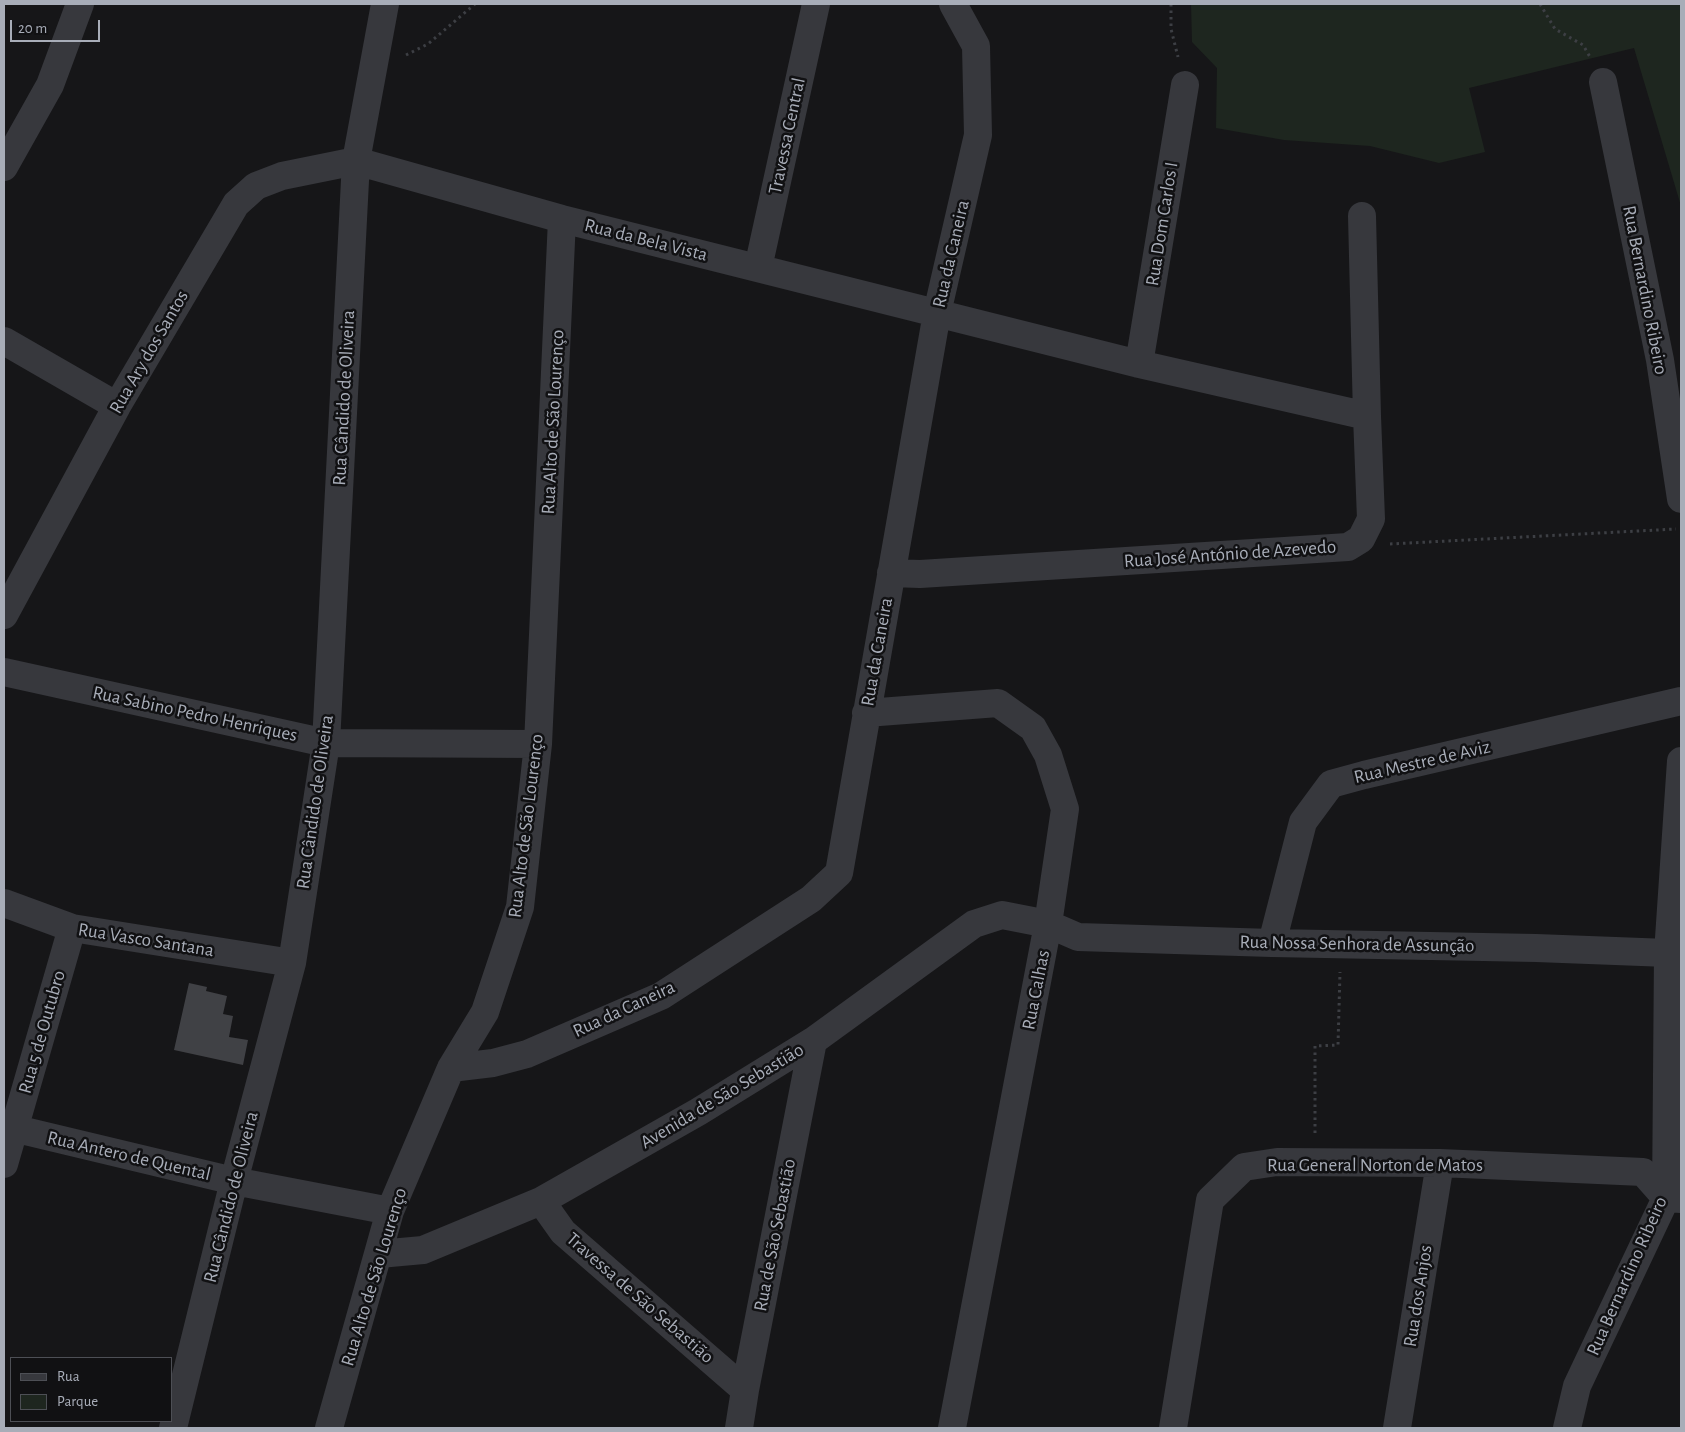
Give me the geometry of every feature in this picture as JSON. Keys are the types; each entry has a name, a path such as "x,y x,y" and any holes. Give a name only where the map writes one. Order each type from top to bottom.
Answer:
{"street":[{"path":"4,167 50,85 80,4"},
{"name":"Rua Cândido de Oliveira","path":"173,1428 234,1181 292,963 326,743 356,160 385,4"},
{"name":"Travessa Central","path":"758,268 816,4"},
{"name":"Rua da Caneira","path":"451,1068 492,1063 527,1054 661,996 811,899 839,873 937,313 978,135 976,46 953,4"},
{"name":"Rua Bernardino Ribeiro","path":"1603,82 1660,360 1681,499"},
{"name":"Rua Dom Carlos I","path":"1139,364 1185,85"},
{"name":"Rua da Bela Vista","path":"356,160 562,219 937,313"},
{"name":"Rua Ary dos Santos","path":"4,615 117,406 236,204 256,186 282,176 356,160"},
{"name":"Rua José António de Azevedo","path":"891,574 920,574 1348,547 1361,539 1371,519 1362,216"},
{"name":"Rua Alto de São Lourenço","path":"329,1428 380,1254 390,1212 451,1068 485,1012 520,908 538,744 562,219"},
{"path":"937,313 1139,364 1367,416"},
{"path":"4,341 117,406"},
{"name":"Rua Sabino Pedro Henriques","path":"4,672 326,743 538,744"},
{"name":"Rua Mestre de Aviz","path":"1272,943 1303,822 1331,784 1681,701"},
{"name":"Rua Calhas","path":"866,713 998,703 1034,728 1048,755 1065,809 1048,924 952,1428"},
{"name":"Rua Bernardino Ribeiro","path":"1567,1428 1577,1386 1674,1198 1674,1031 1668,953 1681,761"},
{"name":"Rua Vasco Santana","path":"4,902 72,928 292,963"},
{"name":"Avenida de São Sebastião","path":"380,1254 423,1250 541,1201 698,1112 813,1041 974,924 1002,915 1048,924"},
{"name":"Rua Nossa Senhora de Assunção","path":"1048,924 1078,937 1668,953"},
{"name":"Rua 5 de Outubro","path":"4,1164 9,1127 72,928"},
{"name":"Rua de São Sebastião","path":"739,1428 813,1041"},
{"name":"Rua Antero de Quental","path":"9,1127 234,1181 390,1212"},
{"name":"Rua General Norton de Matos","path":"1173,1428 1210,1200 1244,1167 1277,1162 1440,1163 1643,1172 1674,1198"},
{"name":"Rua dos Anjos","path":"1397,1428 1440,1163"},
{"name":"Travessa de São Sebastião","path":"541,1201 563,1232 745,1390"}],"path":[{"path":"377,47 402,57 428,44 475,4"},
{"path":"1172,4 1170,29 1185,85"},
{"path":"1540,4 1555,30 1583,45 1603,82"},
{"path":"1361,539 1382,545 1681,529"},
{"path":"1315,1162 1315,1046 1338,1045 1341,944"}],"green space":[{"path":"1191,4 1681,4 1681,206 1634,48 1469,88 1485,152 1439,163 1370,146 1284,140 1216,128 1217,68 1192,42"}],"building":[{"path":"189,983 207,987 206,991 227,996 223,1014 233,1016 229,1037 248,1040 243,1065 174,1050"}]}
